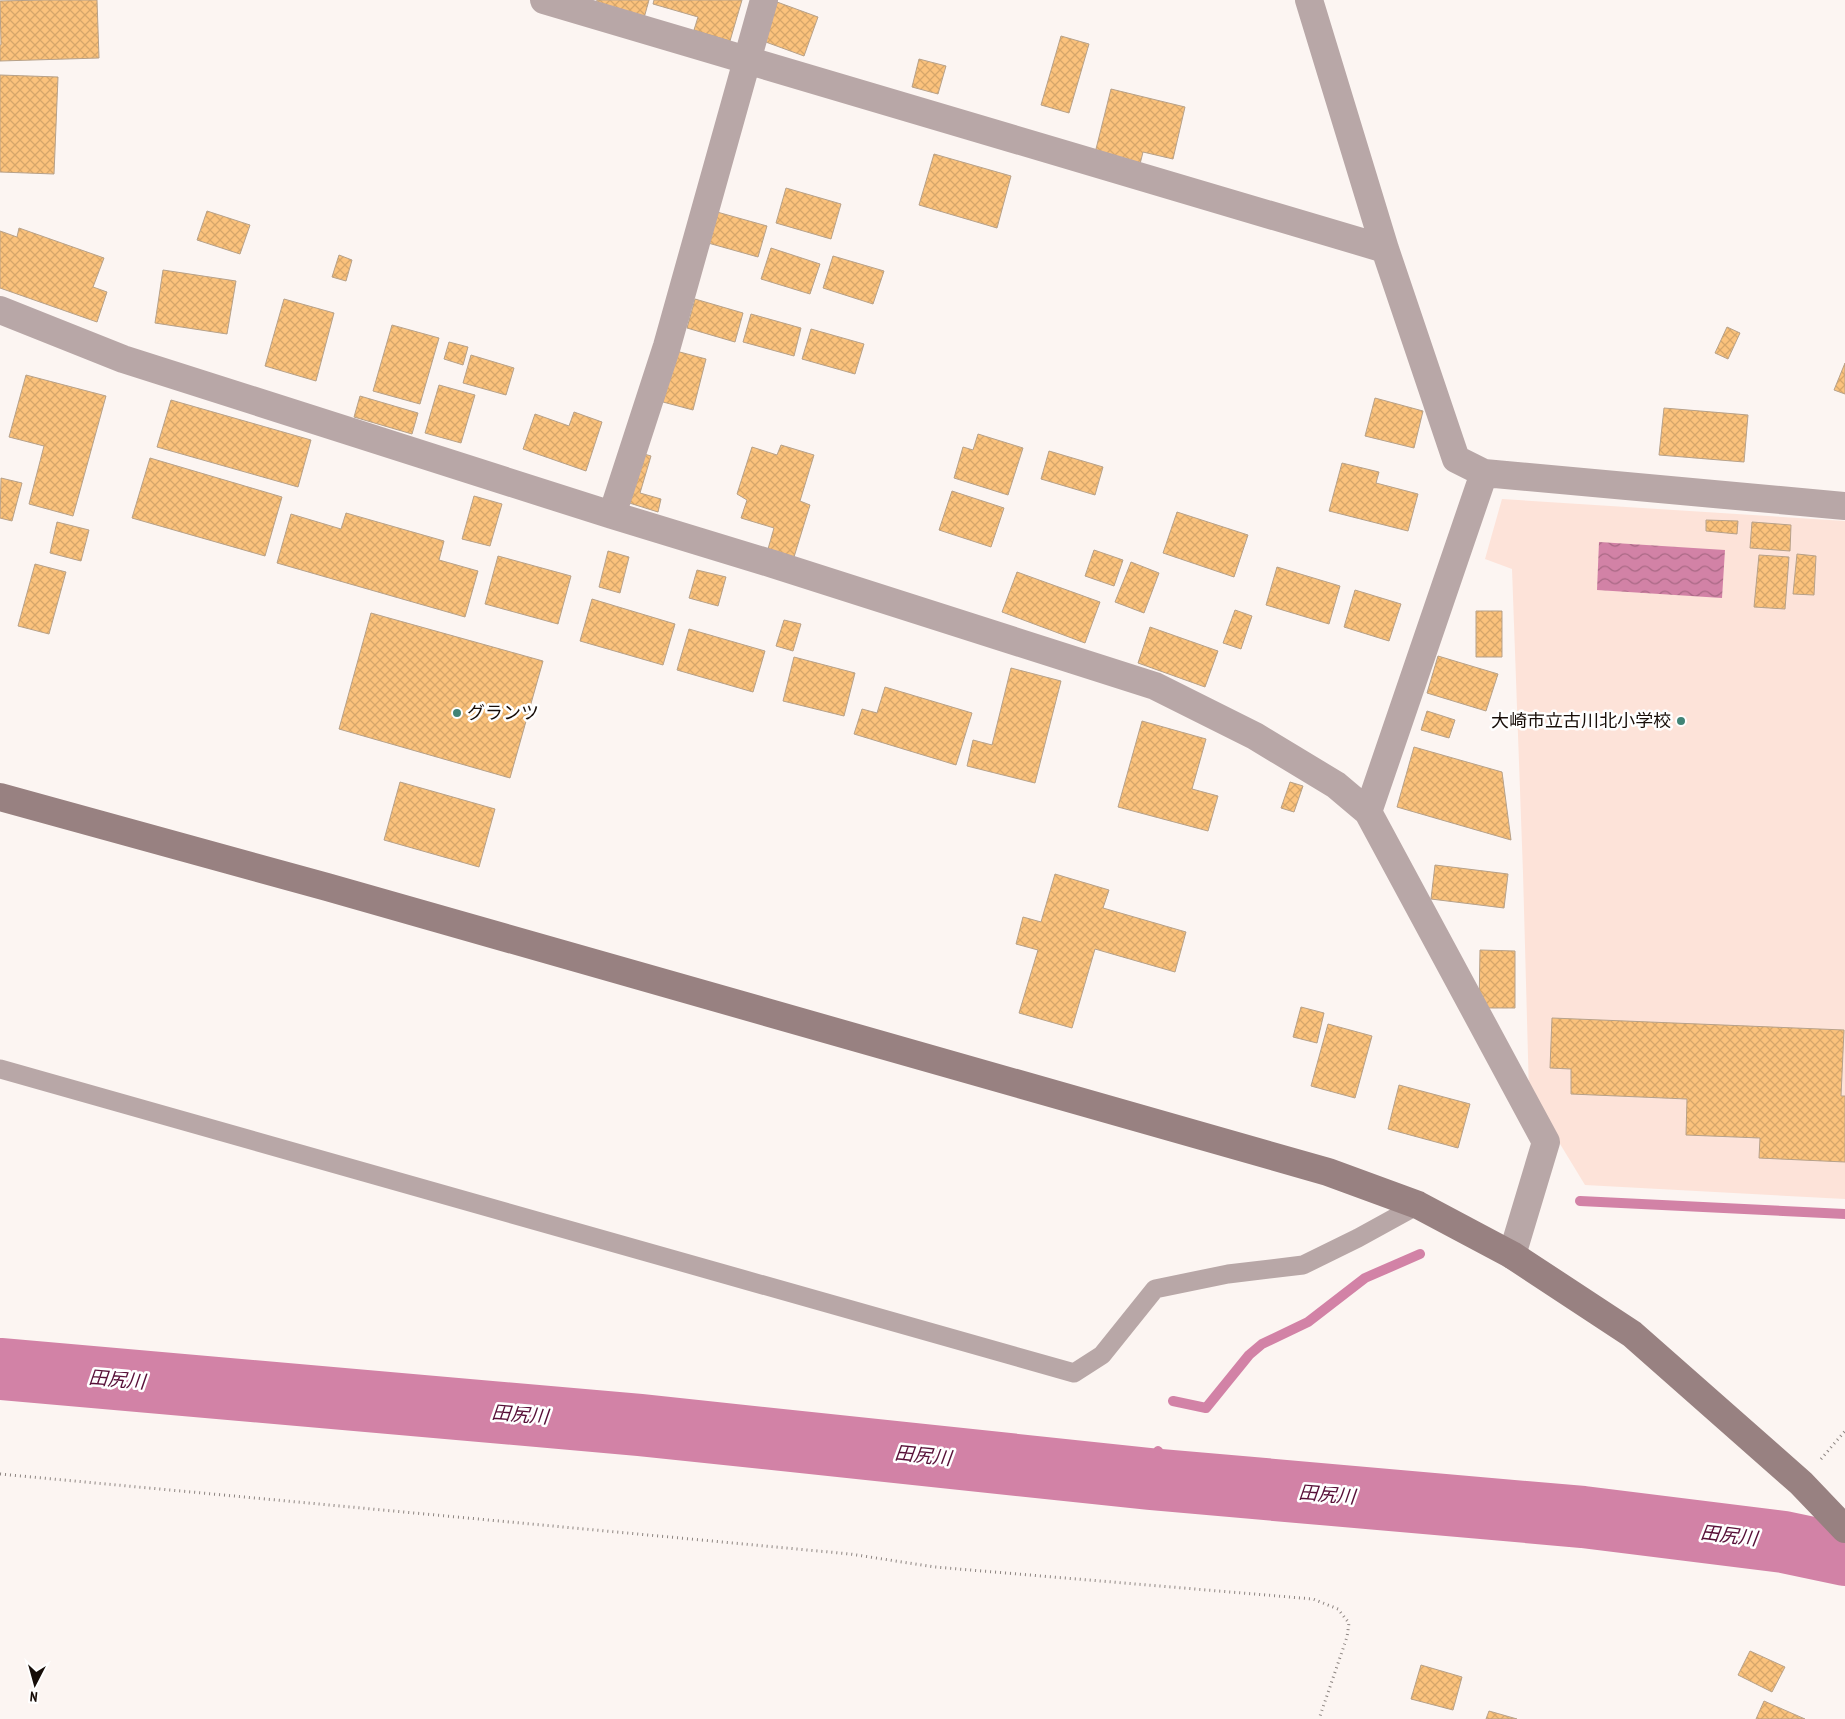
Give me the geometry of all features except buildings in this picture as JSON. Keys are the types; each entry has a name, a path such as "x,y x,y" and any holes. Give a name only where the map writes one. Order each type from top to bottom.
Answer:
{"street":[{"path":"544,0 1385,249"},
{"path":"612,516 667,346 764,0"},
{"path":"1309,0 1385,249 1456,459 1484,474 1845,506"},
{"path":"0,310 123,359 612,516 773,564 1154,686 1255,736 1336,784 1368,812 1546,1142 1512,1255"},
{"path":"1368,812 1484,474"},
{"path":"0,797 327,887 1319,1169 1418,1205 1512,1255 1632,1334 1810,1492 1845,1529"}],"lane":[{"path":"0,1069 1074,1373 1102,1355 1155,1289 1228,1274 1303,1265 1358,1238 1418,1205"}],"path":[{"path":"0,1474 840,1553 935,1567 1313,1599 1338,1608 1349,1623 1347,1637 1319,1719"}],"shaded area":[{"name":"大崎市立古川北小学校","path":"1502,499 1845,521 1845,1199 1585,1185 1529,1093 1512,569 1485,559"}],"water":[{"path":"1599,542 1725,550 1722,598 1597,590"}],"waterway":[{"path":"1580,1201 1845,1214"},
{"path":"1173,1401 1206,1408 1249,1355 1262,1344 1308,1322 1365,1278 1420,1254"},
{"name":"田尻川","path":"0,1369 640,1425 1150,1479 1583,1517 1784,1542 1845,1555"},
{"path":"1150,1479 1158,1451"}],"place":[{"name":"グランツ","path":"457,713"},
{"name":"大崎市立古川北小学校","path":"1681,721"}]}
